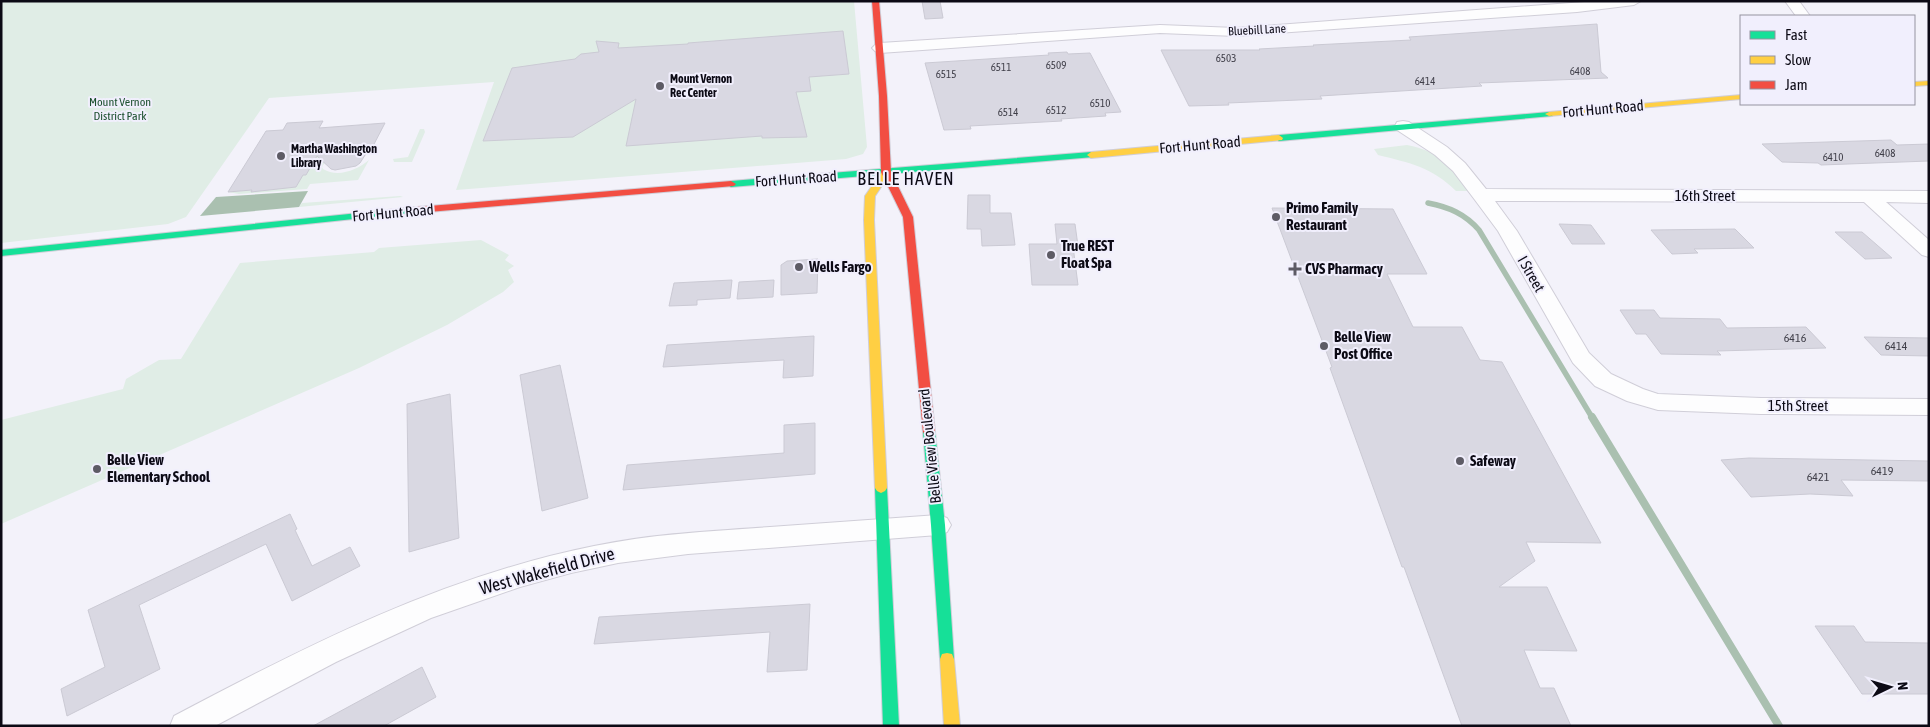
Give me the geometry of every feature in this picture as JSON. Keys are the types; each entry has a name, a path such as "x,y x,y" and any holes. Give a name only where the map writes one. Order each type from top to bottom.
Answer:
{"main road":[{"name":"Belle View Boulevard","path":"875,1 880,48 886,172 908,217 938,525 952,726"},
{"path":"1915,84 1929,83"},
{"name":"Fort Hunt Road","path":"1,253 279,223 507,202 1074,157 1740,97"},
{"path":"886,172 870,196 869,220 891,726"}],"street":[{"name":"Bluebill Lane","path":"880,48 1160,29 1236,32 1634,1"},
{"path":"1792,1 1802,15"},
{"name":"I Street","path":"1403,126 1459,167 1482,195 1507,232 1581,358 1594,374 1635,396 1658,402 1668,402"},
{"name":"16th Street","path":"1482,195 1929,197"},
{"path":"1869,197 1929,251"},
{"name":"15th Street","path":"1668,402 1761,406 1929,407"},
{"name":"West Wakefield Drive","path":"185,726 289,669 377,627 461,594 516,576 571,562 672,544 938,525"}],"green space":[{"name":"Mount Vernon District Park","path":"1,1 854,1 867,147 863,154 846,159 456,190 494,82 269,98 186,217 168,224 1,243"},
{"path":"420,129 424,129 425,132 412,162 394,162 393,159 408,157"},
{"path":"1407,145 1428,151 1444,161 1471,191 1456,191 1429,171 1378,155 1374,149"},
{"path":"314,154 327,159 322,167 323,169 335,173 353,170 369,160 358,180 310,184 307,189 239,194 228,192 296,187"},
{"path":"403,197 299,207 302,203"},
{"path":"481,240 509,255 505,260 514,266 508,270 514,282 503,292 447,325 359,368 1,524 1,420 123,389 126,379 159,360 181,359 240,263 374,252 379,248"}],"shaded area":[{"path":"308,191 299,207 200,216 216,197"}],"building":[{"path":"922,1 940,1 943,18 925,19"},
{"path":"1597,24 1601,72 1608,78 1479,83 1482,86 1320,96 1322,99 1228,103 1229,105 1189,106 1161,50 1260,50 1411,40 1409,37"},
{"name":"Mount Vernon Rec Center","path":"843,31 849,74 809,77 811,91 796,92 807,137 762,138 762,136 626,146 636,99 573,137 483,141 512,68 575,59 581,54 599,52 596,41 619,43 618,48"},
{"path":"1067,52 1068,54 1090,53 1121,112 1105,113 1106,116 1061,119 1062,121 970,126 971,129 944,130 925,63 1049,55 1048,53"},
{"name":"Martha Washington Library","path":"323,121 319,128 385,123 372,148 369,149 356,166 331,169 317,156 306,175 303,175 296,187 251,192 252,190 228,192 266,131 283,130 287,123"},
{"path":"1891,140 1897,145 1929,144 1929,161 1821,165 1818,163 1782,162 1762,144"},
{"path":"968,195 990,195 990,213 1011,213 1015,245 982,246 981,229 967,229"},
{"path":"1272,208 1393,209 1427,274 1387,274 1413,327 1462,327 1480,360 1502,362 1601,543 1526,542 1535,561 1499,587 1547,587 1577,651 1524,650 1540,688 1554,688 1571,726 1462,726 1404,567 1402,567 1330,368 1332,367"},
{"name":"True REST Float Spa","path":"1055,224 1075,224 1078,246 1073,246 1078,285 1032,285 1029,244 1057,244"},
{"path":"1559,224 1591,225 1605,244 1572,244"},
{"path":"1735,229 1754,248 1694,249 1698,253 1672,254 1651,230"},
{"path":"1835,232 1862,232 1892,258 1865,259"},
{"path":"818,259 817,293 781,295 781,265 787,261"},
{"path":"732,280 730,298 697,300 697,305 669,306 674,283"},
{"path":"774,280 773,297 737,299 739,282"},
{"path":"1620,310 1654,310 1660,318 1720,319 1727,328 1806,327 1826,348 1717,351 1721,355 1661,354 1646,334 1636,334"},
{"path":"814,336 813,376 783,378 784,360 663,367 667,345"},
{"path":"1864,337 1929,338 1929,356 1881,355"},
{"path":"560,365 588,498 542,511 520,375"},
{"path":"450,394 459,538 409,552 407,404"},
{"path":"815,423 815,474 623,490 627,465 784,453 784,425"},
{"path":"1749,458 1929,461 1929,481 1841,480 1853,496 1810,494 1751,497 1721,460"},
{"path":"290,514 297,529 295,530 312,566 350,547 360,566 292,601 266,544 139,605 160,669 67,716 61,689 105,667 88,610"},
{"path":"810,604 807,670 767,672 770,632 594,644 599,617"},
{"path":"1815,626 1854,626 1865,642 1929,643 1929,694 1862,694"},
{"path":"422,667 436,697 384,726 313,726"}],"waterway":[{"path":"1428,203 1456,212 1479,230 1593,419"},
{"path":"1592,417 1779,726"}],"traffic: fast":[{"path":"1279,138 1549,114"},
{"path":"731,184 1091,155"},
{"path":"1,253 417,210"},
{"path":"929,432 938,525 947,659"},
{"path":"881,488 891,726"}],"traffic: slow":[{"path":"1915,84 1929,83"},
{"path":"1549,114 1740,97"},
{"path":"1091,155 1279,138"},
{"path":"881,488 869,220 870,196 886,172"},
{"path":"947,659 952,726"}],"traffic: jam":[{"path":"875,1 883,96 886,172 908,217 929,432"},
{"path":"417,210 731,184"}],"place":[{"name":"Mount Vernon Rec Center","path":"660,86"},
{"name":"Martha Washington Library","path":"281,156"},
{"name":"Primo Family Restaurant","path":"1276,217"},
{"name":"True REST Float Spa","path":"1051,255"},
{"name":"Wells Fargo","path":"799,267"},
{"name":"CVS Pharmacy","path":"1295,269"},
{"name":"Belle View Post Office","path":"1324,346"},
{"name":"Safeway","path":"1460,461"},
{"name":"Belle View Elementary School","path":"97,469"}],"district":[{"name":"BELLE HAVEN","path":"906,179"}]}
